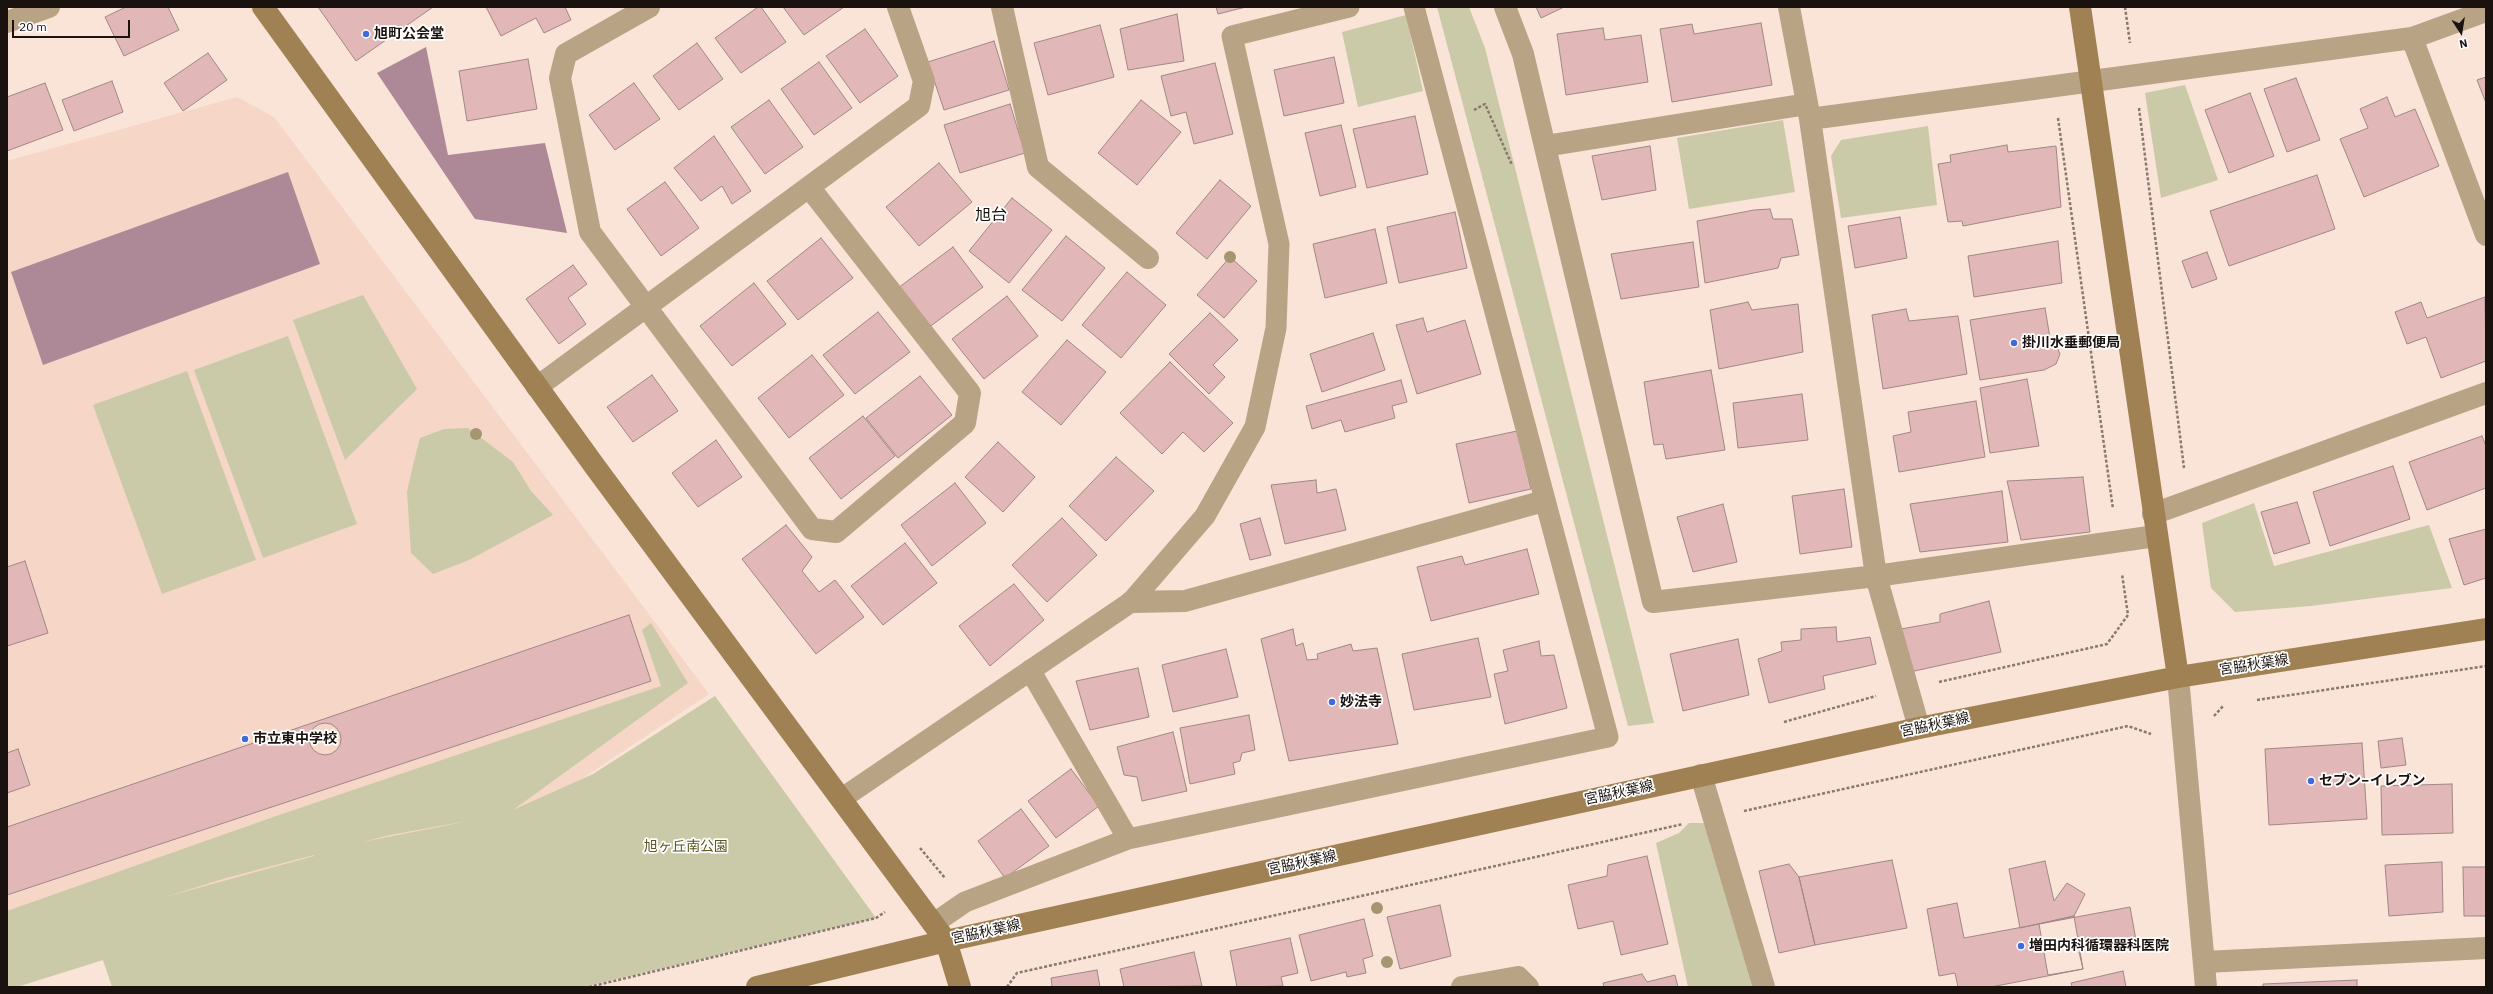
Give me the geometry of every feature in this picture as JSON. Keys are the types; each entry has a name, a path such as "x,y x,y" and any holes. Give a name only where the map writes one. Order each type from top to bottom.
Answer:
{"street":[{"path":"7,22 49,7"},
{"path":"263,7 537,387 940,933 960,987"},
{"path":"648,7 566,54 560,78 590,232 812,529 836,532 965,423 970,393 809,187"},
{"path":"537,387 919,106 924,81 898,7"},
{"path":"1002,7 1038,167 1148,258"},
{"path":"1505,7 1523,54 1653,602 1876,576 2156,536"},
{"path":"1789,7 1809,112 1876,576 1919,728"},
{"path":"2080,7 2156,536 2178,677 2205,962 2206,987"},
{"path":"1545,146 1809,112 2091,82 2412,38 2486,11"},
{"path":"2412,38 2486,235"},
{"path":"2153,514 2486,393"},
{"path":"1131,602 1185,600 1544,501"},
{"name":"宮脇秋葉線","path":"757,987 940,933 1701,775 1919,728 2178,677 2486,629"},
{"path":"1701,775 1764,987"},
{"path":"2205,962 2486,948"},
{"path":"1462,987 1518,977 1528,987"}],"lane":[{"path":"841,798 1131,602 1205,516 1255,427 1276,328 1279,244 1232,36 1349,7"},
{"path":"940,933 965,902 1128,839 1608,737 1544,501 1414,7"},
{"path":"1030,670 1128,839"}],"path":[{"path":"2125,7 2131,46"},
{"path":"2138,101 2185,471"},
{"path":"1445,124 1486,104 1512,165"},
{"path":"2058,115 2114,516"},
{"path":"2253,700 2486,666"},
{"path":"2212,720 2222,705 2230,704"},
{"path":"1742,811 2128,726 2154,735"},
{"path":"1007,987 1017,973 1689,823"},
{"path":"589,987 876,918 885,912"}],"shaded area":[{"path":"426,47 448,155 545,143 567,233 475,219 377,73"},
{"path":"237,97 274,117 709,694 511,826 7,952 7,161"},
{"path":"288,172 320,264 43,365 11,272"}],"green space":[{"path":"1437,7 1469,7 1485,48 1654,723 1628,726"},
{"path":"1406,15 1423,91 1358,107 1342,32"},
{"path":"2185,85 2218,180 2161,198 2145,93"},
{"path":"1783,120 1795,192 1689,209 1677,138"},
{"path":"1928,126 1937,205 1841,218 1831,156 1841,140"},
{"path":"363,295 417,389 345,460 293,320"},
{"path":"288,336 357,524 263,558 194,370"},
{"path":"187,371 256,560 162,594 93,405"},
{"path":"468,428 513,462 531,491 553,515 469,560 433,574 411,553 407,492 413,465 420,438 444,429"},
{"path":"2254,503 2274,566 2429,525 2452,588 2311,606 2235,612 2211,588 2202,523"},
{"name":"旭ヶ丘南公園","path":"651,623 688,683 513,810 593,774 715,696 876,918 583,987 112,987 103,960 17,987 7,987 7,911 279,815 661,686 642,630","holes":["467,821 444,826 362,842 390,835","314,856 165,897 226,878"]},
{"path":"1689,823 1716,823 1764,987 1688,987 1656,843 1679,833"}],"building":[{"path":"126,7 168,7 179,30 124,56 105,17"},
{"name":"旭町公会堂","path":"318,7 433,7 356,61"},
{"path":"486,7 565,7 571,20 544,33 536,18 501,36"},
{"path":"758,7 761,7 786,42 741,73 715,38"},
{"path":"783,7 844,7 804,35"},
{"path":"1216,7 1246,7 1218,14"},
{"path":"1536,7 1564,7 1541,18"},
{"path":"1177,14 1184,61 1128,70 1120,29"},
{"path":"1761,23 1772,85 1672,102 1660,29 1692,24 1694,34"},
{"path":"1100,25 1114,77 1048,95 1034,43"},
{"path":"1603,28 1605,40 1641,35 1648,82 1566,95 1557,34"},
{"path":"865,29 898,76 860,103 826,56"},
{"path":"994,41 1009,90 944,110 928,62"},
{"path":"697,43 723,79 679,110 653,76"},
{"path":"208,53 227,80 183,111 164,83"},
{"path":"1334,57 1344,103 1284,116 1274,70"},
{"path":"528,59 537,109 467,121 459,71"},
{"path":"819,62 852,108 814,135 781,89"},
{"path":"1215,63 1233,134 1194,144 1186,112 1171,116 1161,76"},
{"path":"2486,77 2486,103 2477,80"},
{"path":"2296,78 2320,140 2287,152 2264,89"},
{"path":"112,81 123,112 74,131 62,100"},
{"path":"45,83 63,130 7,151 7,97"},
{"path":"634,83 660,119 615,150 589,115"},
{"path":"2250,93 2274,156 2229,173 2205,110"},
{"path":"2387,97 2395,117 2415,109 2439,166 2364,197 2340,139 2368,128 2360,109"},
{"path":"769,100 803,147 765,174 731,127"},
{"path":"1141,100 1181,132 1137,185 1098,153"},
{"path":"1010,104 1025,153 960,173 944,125"},
{"path":"1415,116 1428,174 1367,188 1353,129"},
{"path":"1341,125 1356,187 1320,196 1305,133"},
{"path":"714,136 751,191 732,204 722,186 701,201 674,168"},
{"path":"2007,145 2008,152 2056,146 2061,207 1963,226 1962,221 1948,222 1938,164 1951,162 1950,155"},
{"path":"1650,146 1656,190 1602,200 1592,156"},
{"path":"939,163 972,202 919,246 886,207"},
{"path":"2317,175 2335,229 2229,266 2210,211"},
{"path":"1220,180 1251,206 1207,259 1176,233"},
{"path":"665,182 699,228 661,256 627,209"},
{"path":"1012,198 1052,230 1009,283 969,251"},
{"path":"1770,209 1773,219 1792,219 1799,255 1781,258 1778,268 1705,283 1697,221 1754,210"},
{"path":"1455,212 1467,268 1399,283 1387,227"},
{"path":"1900,217 1907,258 1855,268 1848,226"},
{"path":"1375,229 1387,283 1325,298 1313,244"},
{"path":"1066,236 1105,268 1062,321 1022,290"},
{"path":"821,238 853,278 798,320 767,281"},
{"path":"2058,241 2062,283 1974,297 1968,256"},
{"path":"1693,242 1699,287 1621,299 1611,254"},
{"path":"953,247 983,287 928,328 898,288"},
{"path":"2207,252 2217,279 2192,288 2182,261"},
{"path":"1230,257 1257,281 1224,318 1197,295"},
{"path":"573,265 587,284 568,298 586,324 559,344 526,299"},
{"path":"1127,272 1166,305 1121,358 1082,325"},
{"path":"754,283 786,324 732,366 700,326"},
{"path":"1007,296 1038,336 984,379 952,339"},
{"path":"2485,297 2486,361 2441,378 2426,337 2407,344 2395,312 2421,302 2427,318"},
{"path":"1748,302 1752,310 1798,304 1803,352 1719,369 1710,310"},
{"name":"掛川水垂郵便局","path":"2045,308 2050,338 2060,354 2056,364 2044,370 1980,380 1970,320"},
{"path":"1906,309 1909,321 1958,316 1967,374 1883,389 1872,315"},
{"path":"878,312 910,352 855,394 823,355"},
{"path":"1210,313 1238,340 1213,365 1225,377 1209,394 1169,354"},
{"path":"1423,318 1427,332 1465,320 1481,374 1417,394 1396,325"},
{"path":"1373,333 1385,370 1322,392 1310,354"},
{"path":"1067,340 1106,372 1061,425 1022,392"},
{"path":"812,355 844,395 789,438 758,398"},
{"path":"1170,362 1233,423 1204,452 1183,432 1162,454 1120,413"},
{"path":"1711,370 1725,450 1666,459 1663,444 1654,445 1644,382"},
{"path":"652,375 678,411 633,442 607,407"},
{"path":"920,376 952,415 898,458 866,418"},
{"path":"2027,379 2039,446 1990,453 1980,388"},
{"path":"1401,380 1407,402 1392,406 1395,418 1345,432 1341,420 1312,429 1306,406"},
{"path":"1802,394 1808,440 1738,448 1733,403"},
{"path":"1976,401 1985,457 1899,472 1893,436 1911,432 1908,412"},
{"path":"863,416 895,456 841,499 809,458"},
{"path":"1517,431 1531,489 1469,503 1456,444"},
{"path":"2482,436 2486,446 2486,488 2427,510 2409,462"},
{"path":"716,440 742,477 698,507 672,473"},
{"path":"998,442 1035,477 1003,512 965,477"},
{"path":"1116,457 1154,491 1106,541 1069,506"},
{"path":"2393,466 2410,519 2330,546 2313,492"},
{"path":"2083,477 2090,532 2021,540 2007,481"},
{"path":"1316,480 1317,493 1336,489 1346,530 1285,544 1271,485"},
{"path":"955,483 986,523 932,566 901,525"},
{"path":"1844,489 1852,547 1800,554 1792,496"},
{"path":"2002,491 2008,542 1920,552 1910,504"},
{"path":"2297,502 2310,543 2274,554 2261,512"},
{"path":"1723,504 1737,562 1693,572 1677,517"},
{"path":"1062,518 1097,555 1047,602 1012,565"},
{"path":"1260,518 1271,555 1250,560 1240,524"},
{"path":"786,525 812,557 802,571 819,592 835,580 864,617 816,654 742,559"},
{"path":"2486,529 2486,578 2464,585 2449,539"},
{"path":"905,543 937,583 883,625 851,586"},
{"path":"1527,549 1539,594 1431,621 1417,567 1462,556 1465,565"},
{"path":"25,561 48,633 7,646 7,567"},
{"path":"1014,584 1044,620 990,666 959,626"},
{"path":"1989,601 2001,652 1910,672 1901,629 1940,622 1940,614"},
{"path":"629,615 651,681 7,895 7,827"},
{"path":"1836,627 1837,642 1870,637 1876,664 1823,676 1825,689 1769,703 1758,659 1782,651 1781,642 1801,640 1801,629"},
{"name":"妙法寺","path":"1293,629 1296,646 1303,643 1307,660 1318,659 1317,654 1351,644 1353,651 1377,648 1398,744 1289,761 1261,639"},
{"path":"1478,638 1491,697 1414,710 1402,654"},
{"path":"1738,639 1749,695 1683,711 1670,654"},
{"path":"1539,641 1541,656 1554,655 1567,708 1505,724 1494,674 1508,671 1503,650"},
{"path":"1226,649 1238,697 1173,712 1162,665"},
{"path":"1138,668 1149,717 1090,730 1076,681"},
{"path":"1249,715 1255,750 1242,753 1240,761 1233,763 1235,774 1190,784 1180,728"},
{"path":"325,723 336,728 341,739 336,750 325,755 314,750 309,739 314,728"},
{"path":"1173,732 1187,791 1142,801 1137,777 1124,775 1117,747"},
{"path":"2402,738 2406,765 2381,768 2378,741"},
{"path":"2362,743 2367,819 2269,825 2265,749"},
{"path":"18,749 30,785 7,793 7,753"},
{"path":"1071,769 1099,806 1056,838 1028,801"},
{"path":"2452,784 2453,833 2382,835 2381,786"},
{"path":"1021,809 1049,846 1005,878 978,841"},
{"path":"1647,856 1668,944 1621,955 1613,921 1578,929 1568,885 1607,876 1608,865"},
{"path":"1892,860 1907,928 1815,945 1799,877"},
{"path":"2045,861 2054,901 2067,883 2085,894 2074,916 2020,928 2009,869"},
{"path":"2442,862 2443,912 2389,916 2385,865"},
{"path":"1789,864 1799,877 1815,945 1779,953 1759,871"},
{"path":"2463,867 2486,867 2486,916 2464,916"},
{"name":"増田内科循環器科医院","path":"1957,903 1964,938 2130,907 2136,940 2079,952 2083,969 1991,987 1958,987 1955,973 1939,976 1927,909"},
{"path":"1440,905 1451,956 1400,969 1387,917"},
{"path":"2074,916 2083,969 2048,975 2039,924"},
{"path":"1364,919 1373,956 1363,959 1366,973 1347,977 1346,972 1311,981 1299,935"},
{"path":"1290,938 1298,973 1281,977 1283,986 1237,987 1230,951"},
{"path":"1194,952 1202,986 1124,987 1120,969"},
{"path":"1097,970 1100,987 1049,987 1052,986 1051,978"},
{"path":"2123,971 2126,987 2072,987 2071,983"},
{"path":"1642,974 1647,982 1675,975 1678,987 1604,987 1603,983"},
{"path":"2357,980 2357,987 2263,987 2263,984"}],"place":[{"name":"旭町公会堂","path":"366,34"},
{"name":"掛川水垂郵便局","path":"2014,343"},
{"name":"妙法寺","path":"1332,702"},
{"name":"市立東中学校","path":"245,739"},
{"name":"セブン−イレブン","path":"2311,781"},
{"name":"増田内科循環器科医院","path":"2021,946"}],"district":[{"name":"旭台","path":"991,215"}]}
